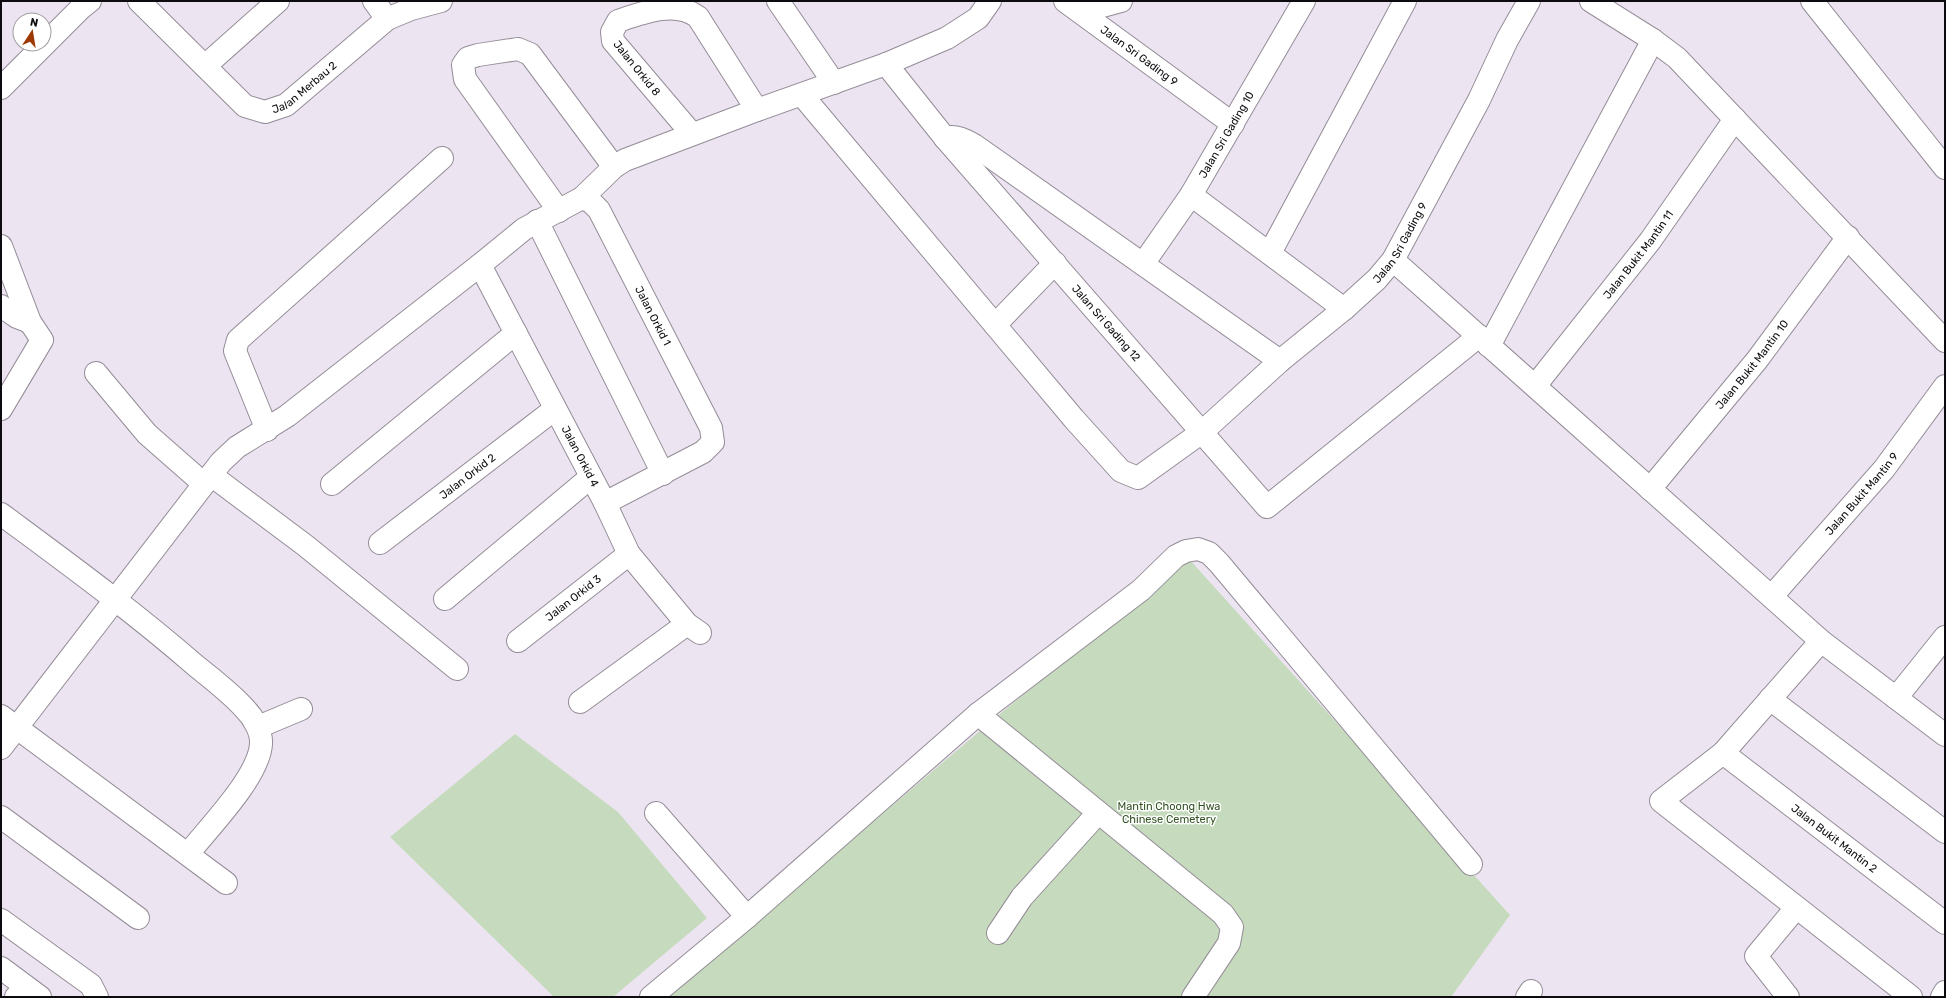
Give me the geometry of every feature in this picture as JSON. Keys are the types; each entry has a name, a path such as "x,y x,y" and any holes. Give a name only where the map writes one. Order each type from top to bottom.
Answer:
{"street":[{"path":"1,88 80,9 90,1"},
{"path":"205,66 278,1"},
{"path":"374,1 387,19"},
{"name":"Jalan Merbau 2","path":"142,2 246,106 266,112 286,105 387,19 411,9 441,1"},
{"path":"778,1 834,83"},
{"path":"1,748 9,722 116,598 207,479 237,447 267,430 480,265 524,229 582,198 614,167 648,150 886,64 947,38 978,18 990,1"},
{"path":"1073,7 1121,1"},
{"name":"Jalan Sri Gading 10","path":"1143,264 1191,195 1304,1"},
{"path":"1270,253 1405,1"},
{"name":"Jalan Sri Gading 9","path":"995,325 1074,419 1121,471 1138,478 1202,432 1280,361 1344,309 1377,279 1393,260 1479,100 1507,40 1529,1"},
{"path":"1591,1 1654,40 1677,58 1945,341"},
{"path":"1812,1 1945,168"},
{"name":"Jalan Orkid 8","path":"692,134 614,41 612,32 618,21 656,7 672,4 682,5 691,9 698,17 757,110"},
{"name":"Jalan Sri Gading 9","path":"1073,7 1233,124"},
{"path":"1484,341 1654,40"},
{"path":"559,211 466,79 463,65 468,58 478,54 518,49 530,54 614,167"},
{"name":"Jalan Sri Gading 12","path":"886,64 946,138 1267,507 1484,341"},
{"path":"802,95 995,325 1055,263"},
{"name":"Jalan Bukit Mantin 11","path":"1535,386 1650,241 1735,119"},
{"path":"946,138 950,136 963,139 974,145 1280,361"},
{"path":"267,430 235,351 238,340 442,158"},
{"path":"1191,195 1344,309"},
{"name":"Jalan Orkid 1","path":"582,198 591,202 599,210 711,428 714,442 703,452 663,474"},
{"path":"537,221 663,474 605,503"},
{"name":"Jalan Bukit Mantin 10","path":"1650,489 1757,360 1848,237"},
{"path":"1,246 30,322 42,340 1,408"},
{"path":"1393,260 1821,641 1945,735"},
{"name":"Jalan Orkid 4","path":"480,265 605,503 628,554 694,629 580,702"},
{"path":"1,306 17,317 30,322"},
{"path":"332,484 516,333"},
{"path":"96,373 147,434 207,479 306,546 457,668"},
{"name":"Jalan Bukit Mantin 9","path":"1772,596 1884,469 1945,386"},
{"name":"Jalan Orkid 2","path":"380,542 555,409"},
{"path":"445,599 591,477"},
{"path":"1,514 116,598 160,634 246,709 258,727 262,743 258,760 250,777 188,854"},
{"path":"651,997 747,917 978,714 1141,590 1176,556 1186,551 1198,549 1209,553 1219,563 1471,864"},
{"name":"Jalan Orkid 3","path":"518,641 628,554"},
{"path":"1896,698 1945,636"},
{"path":"1821,641 1723,753 1661,801 1911,997"},
{"path":"1770,699 1945,832"},
{"path":"258,727 301,709"},
{"path":"978,714 1223,914 1232,927 1229,943 1193,997"},
{"path":"9,722 226,883"},
{"name":"Jalan Bukit Mantin 2","path":"1723,753 1945,923"},
{"path":"656,813 747,917"},
{"path":"998,933 1022,897 1098,813"},
{"path":"1,817 138,918"},
{"path":"1788,997 1756,956 1796,908"},
{"path":"1,920 91,985 97,997"},
{"path":"1,968 27,994"},
{"path":"1942,997 1945,992"}],"green space":[{"name":"Mantin Choong Hwa Chinese Cemetery","path":"1189,559 1510,915 1451,997 667,997 1001,713"},
{"path":"515,734 618,812 707,918 613,997 554,997 390,837"}]}
